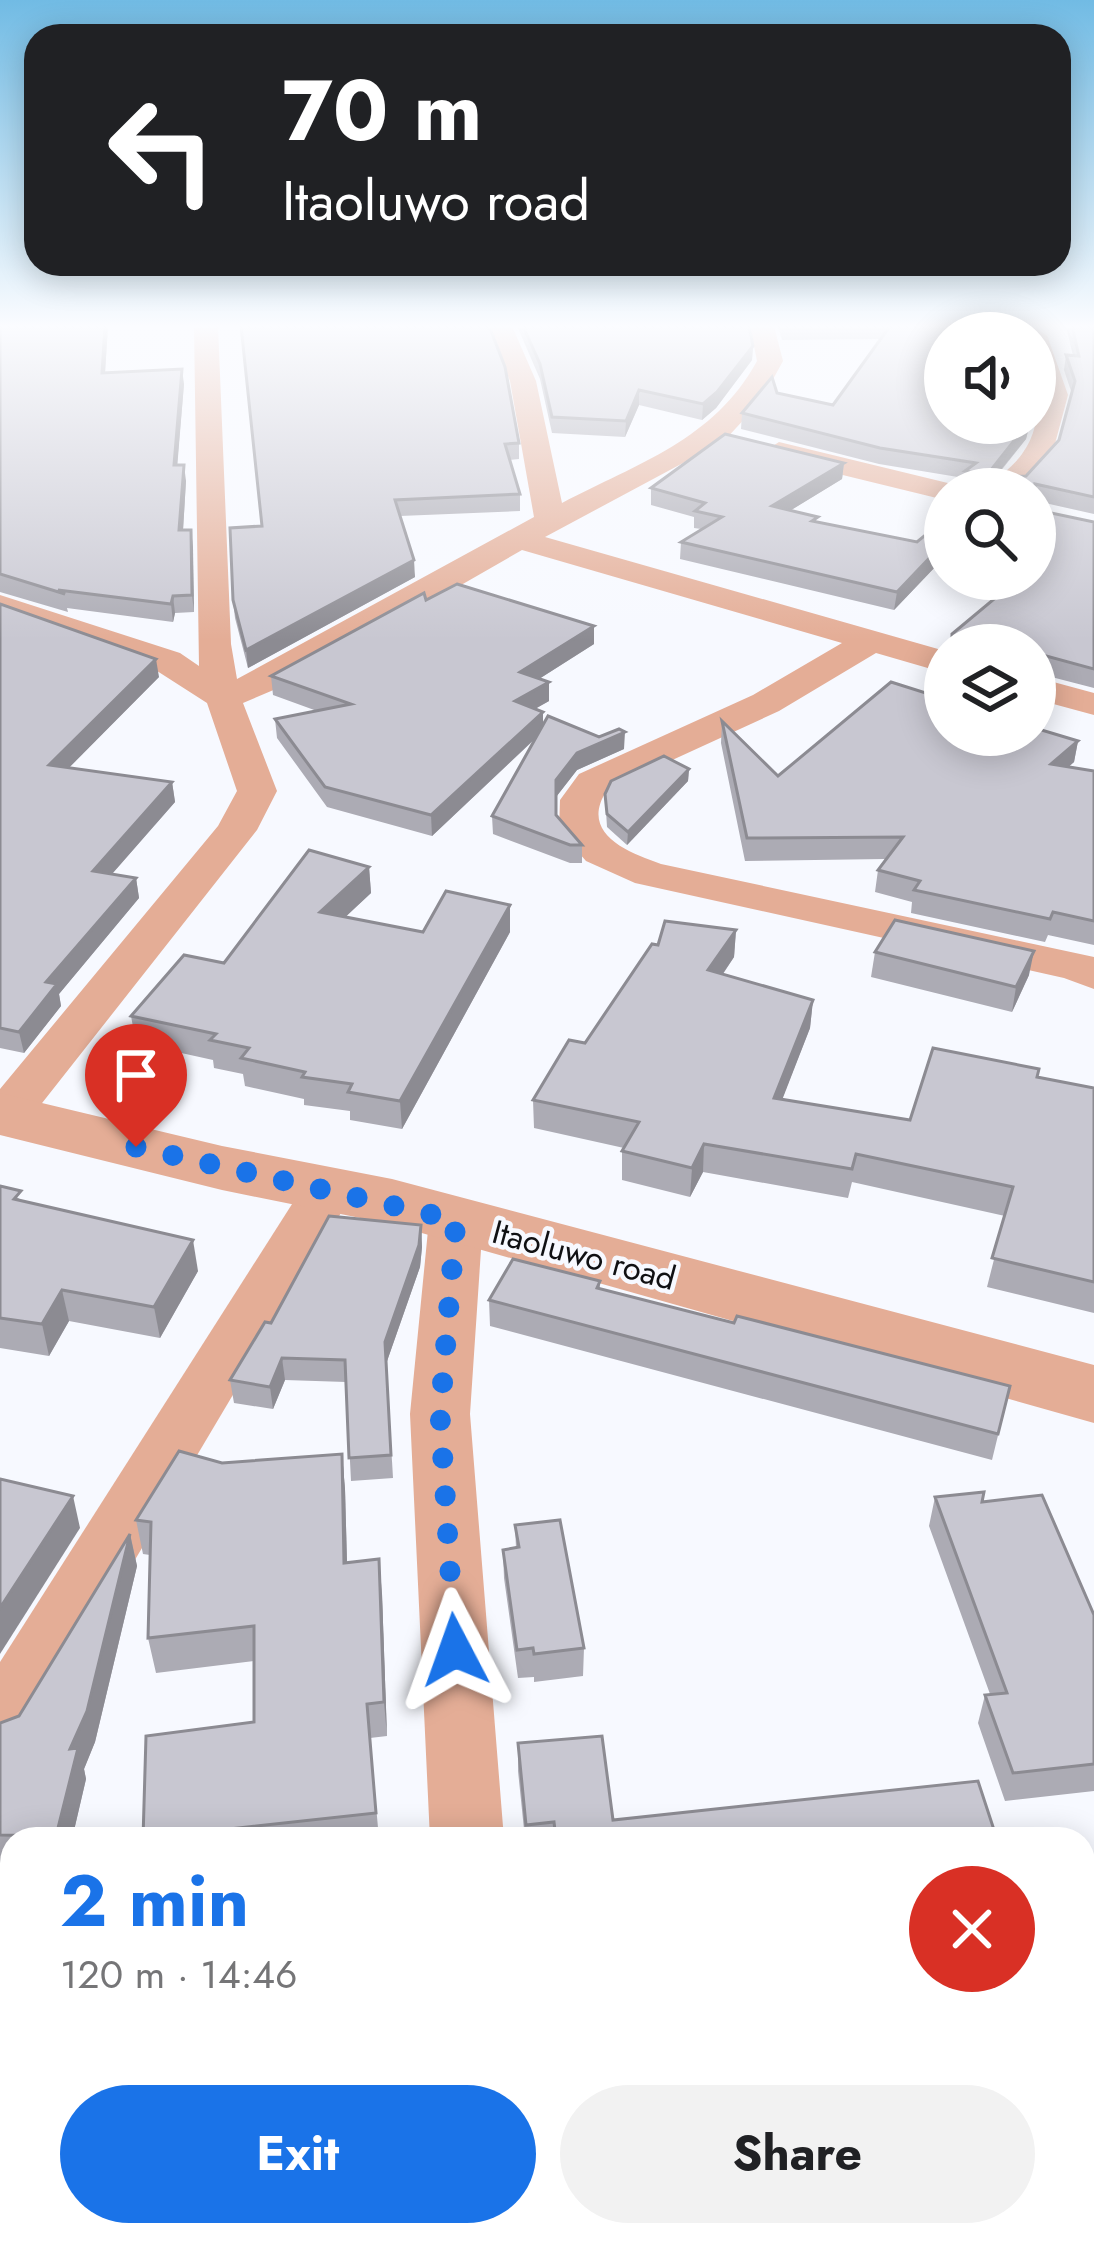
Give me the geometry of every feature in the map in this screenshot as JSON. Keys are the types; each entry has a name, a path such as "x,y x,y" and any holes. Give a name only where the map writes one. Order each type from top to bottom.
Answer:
{"street":[{"path":"3,1115 236,830 257,791 223,698 212,644 208,431"},
{"path":"533,431 550,521"},
{"path":"737,440 740,431"},
{"path":"223,698 277,675 550,521 737,440 924,486"},
{"path":"1024,468 1043,444"},
{"path":"520,539 924,656"},
{"path":"0,605 167,661 223,698"},
{"path":"871,641 766,703 593,782 578,799 577,821 585,841 607,860 650,874 1079,967 1094,975"},
{"path":"1056,694 1094,704"},
{"name":"Itaoluwo road","path":"3,1115 456,1220 1094,1394"},
{"path":"0,1723 327,1191"},
{"path":"456,1220 440,1414 466,1827"}],"building":[{"path":"0,431 177,431 174,465 184,465 179,530 191,530 192,595 173,596 171,604 58,590 65,594 0,574"},
{"path":"252,431 517,431 519,443 505,444 520,494 395,500 414,560 246,650 233,600 230,528 262,526"},
{"path":"812,431 924,431 924,444 1011,444 993,468 969,468 976,463 880,448"},
{"path":"1061,431 1094,431 1094,497 1056,489 1056,468 1033,468"},
{"path":"725,434 844,463 772,506 818,517 812,521 917,542 924,536 924,564 897,592 681,542 722,517 695,511 705,503 651,488"},
{"path":"1056,514 1094,522 1094,669 1056,659 1056,624 964,624 993,600 1056,600"},
{"path":"457,584 594,626 520,672 549,682 515,701 543,712 431,815 325,787 275,719 351,704 271,676 424,593 426,600"},
{"path":"0,604 156,659 49,765 172,782 93,871 136,878 46,982 57,984 19,1032 0,1028"},
{"path":"891,682 924,692 924,756 1056,756 1056,734 1078,741 1051,764 1094,771 1094,921 1053,912 1050,919 914,890 920,881 878,870 903,837 747,838 722,721 778,776"},
{"path":"548,716 599,737 619,729 625,732 577,753 556,780 556,815 582,845 570,845 492,816"},
{"path":"664,756 689,769 628,832 607,814 605,794 611,781"},
{"path":"309,850 369,867 320,912 423,932 446,891 510,905 400,1101 348,1092 352,1084 302,1077 305,1072 241,1058 249,1048 210,1040 216,1034 131,1016 184,955 224,963"},
{"path":"895,920 1034,951 1016,987 875,952"},
{"path":"665,921 736,930 708,970 813,1000 774,1098 910,1120 933,1048 1039,1069 1037,1077 1094,1088 1094,1282 992,1258 1013,1187 856,1154 852,1169 704,1144 692,1168 622,1151 639,1122 533,1100 569,1040 585,1043 652,944 658,945"},
{"path":"0,1186 21,1191 14,1199 193,1240 154,1307 62,1290 42,1324 0,1318"},
{"path":"329,1216 421,1225 419,1245 385,1342 391,1455 349,1458 345,1360 282,1358 270,1387 230,1380 265,1322 271,1323"},
{"path":"513,1259 600,1281 597,1288 734,1323 737,1316 1010,1386 998,1434 489,1300"},
{"path":"179,1451 222,1463 342,1454 344,1563 379,1559 384,1702 367,1704 376,1813 248,1827 143,1827 146,1736 254,1722 254,1626 148,1638 151,1522 136,1520"},
{"path":"0,1479 73,1496 0,1608"},
{"path":"984,1492 982,1502 1042,1495 1094,1615 1094,1764 1013,1773 985,1695 1007,1693 935,1497"},
{"path":"560,1520 584,1648 534,1654 533,1648 517,1650 503,1550 519,1547 515,1525"},
{"path":"130,1534 87,1711 70,1749 78,1748 58,1827 0,1827 0,1723 19,1716"},
{"path":"602,1736 613,1820 978,1781 993,1827 526,1825 518,1743"}],"route":[{"path":"136,1147 456,1220 440,1414 455,1650"}]}
